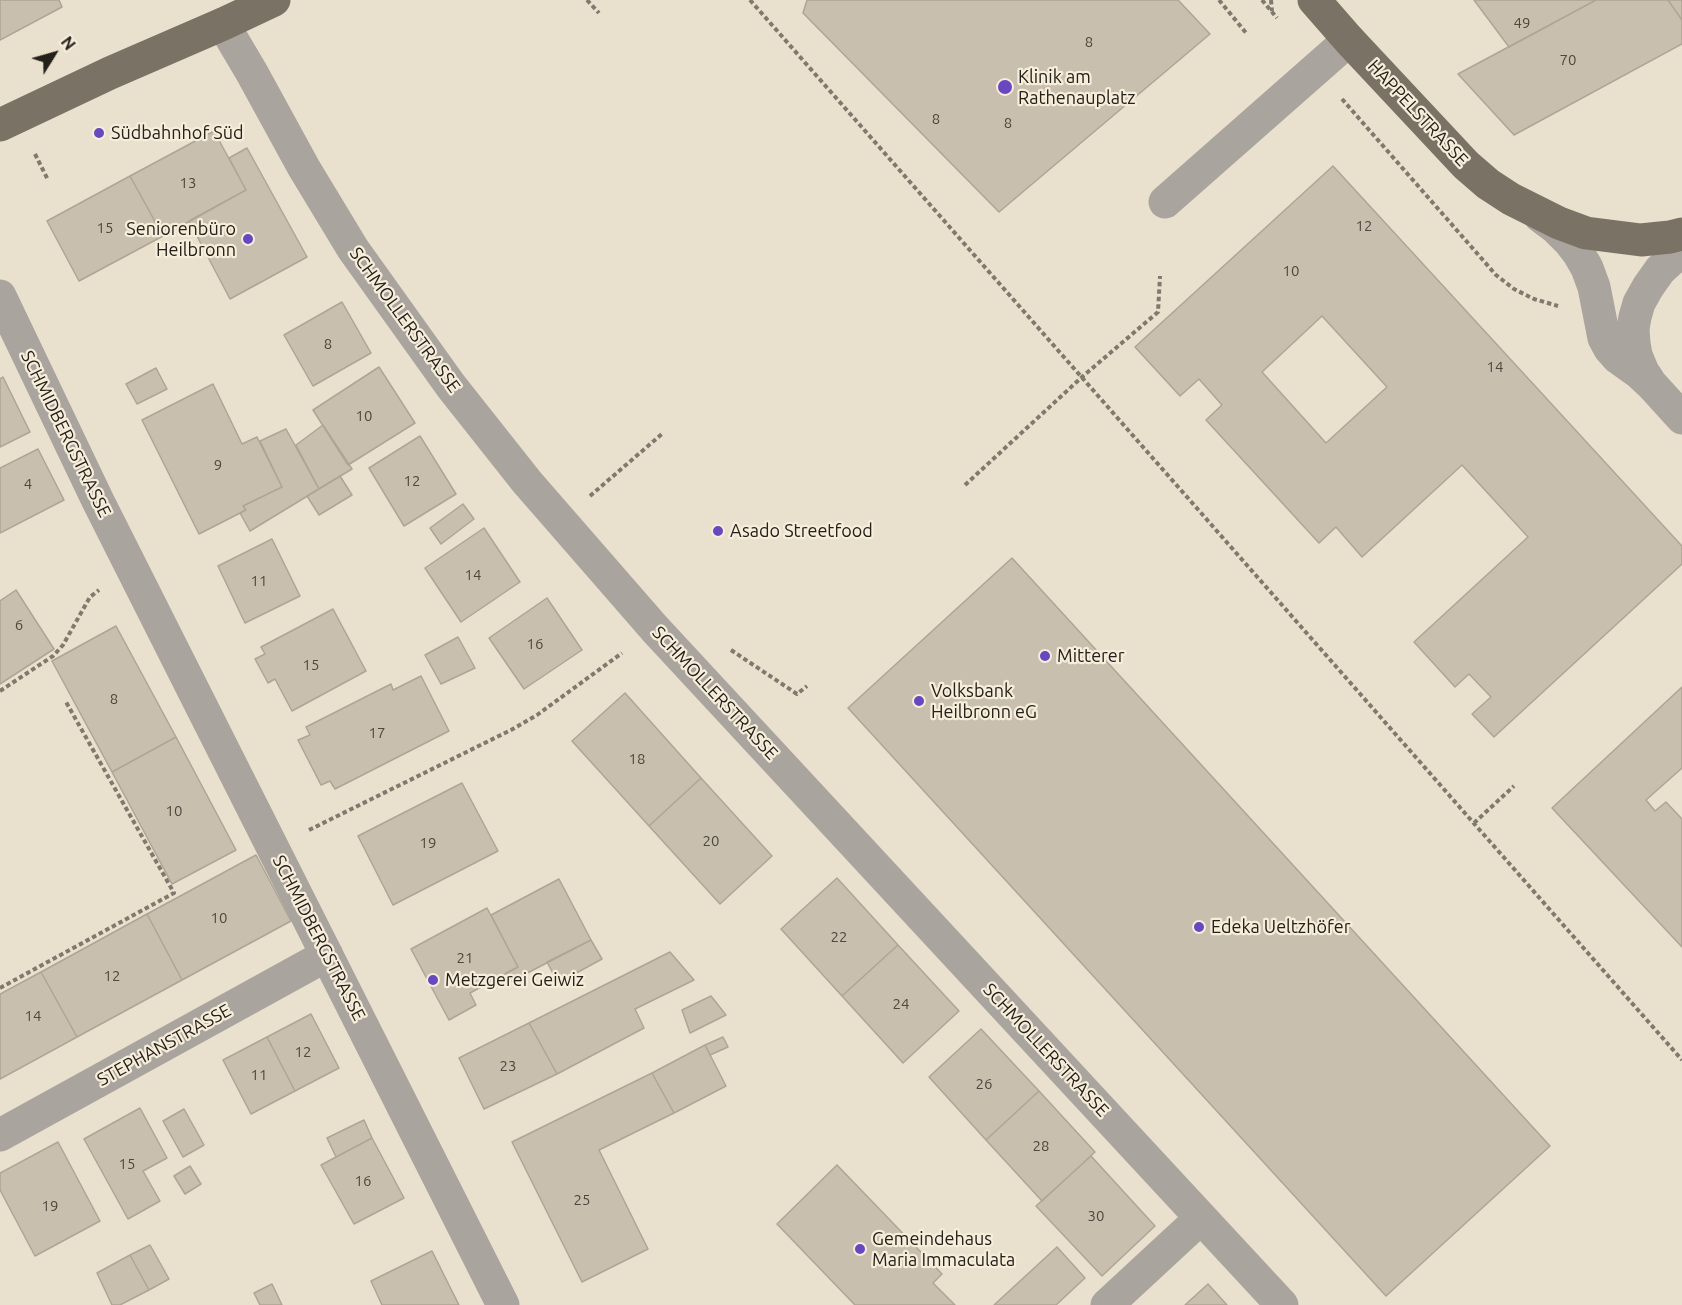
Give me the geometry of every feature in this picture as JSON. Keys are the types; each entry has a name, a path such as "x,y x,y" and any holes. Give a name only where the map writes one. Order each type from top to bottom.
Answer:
{"main road":[{"path":"0,125 274,0"},
{"name":"HAPPELSTRASSE","path":"1314,0 1466,165 1488,184 1533,211 1586,233 1641,240 1682,234"}],"street":[{"name":"SCHMOLLERSTRASSE","path":"223,24 304,168 353,249 490,437 560,522 1282,1305"},
{"path":"1165,202 1349,40"},
{"name":"HAPPELSTRASSE","path":"1533,211 1556,228 1580,254 1594,287 1604,338 1610,349 1652,385 1682,418"},
{"name":"HAPPELSTRASSE","path":"1652,385 1643,372 1636,355 1633,329 1635,317 1639,303 1648,287 1660,270 1682,250"},
{"name":"SCHMIDBERGSTRASSE","path":"0,296 134,571 503,1305"},
{"name":"STEPHANSTRASSE","path":"0,1135 327,955"},
{"path":"1107,1305 1201,1218"}],"path":[{"path":"587,0 599,13"},
{"path":"750,0 1682,1060"},
{"path":"1219,0 1247,34"},
{"path":"1262,0 1272,13 1271,0"},
{"path":"965,486 1082,377 1158,312 1160,276"},
{"path":"560,522 663,433"},
{"path":"0,691 53,656 63,645 90,597 108,584 134,571"},
{"path":"273,848 511,730 537,714 656,628"},
{"path":"0,988 174,893 66,702"},
{"path":"1474,824 1514,786"}],"building":[{"path":"0,0 59,0 62,7 0,40"},
{"path":"807,0 1178,0 1210,34 999,212 803,13"},
{"path":"1474,0 1596,0 1509,47"},
{"path":"1596,0 1668,0 1682,20 1682,44 1514,135 1458,74"},
{"path":"1668,0 1682,0 1682,20"},
{"path":"214,131 246,190 163,236 130,176"},
{"name":"Seniorenbüro Heilbronn","path":"247,148 307,257 230,299 189,221 246,190 229,158"},
{"path":"1333,166 1682,546 1682,564 1494,737 1472,714 1491,697 1469,674 1455,687 1414,642 1528,537 1462,465 1362,557 1336,527 1319,543 1206,420 1222,405 1199,379 1180,396 1135,347","holes":["1322,316 1387,387 1326,443 1262,372"]},
{"path":"130,176 163,236 79,281 47,221"},
{"path":"342,302 371,353 313,386 284,335"},
{"path":"379,367 415,423 348,465 313,410"},
{"path":"156,368 167,389 137,404 126,384"},
{"path":"3,377 30,432 0,447 0,379"},
{"path":"213,384 242,444 257,437 282,487 243,506 246,510 199,534 142,420"},
{"path":"323,425 352,469 319,489 296,445"},
{"path":"286,429 319,489 250,531 240,513 246,510 243,506 282,487 260,441"},
{"path":"420,436 456,494 404,526 369,468"},
{"path":"38,449 64,500 0,533 0,468"},
{"path":"340,476 352,495 319,515 307,496"},
{"path":"463,504 474,519 441,544 430,528"},
{"path":"484,528 520,582 461,622 425,568"},
{"path":"272,539 300,596 245,623 218,566"},
{"name":"Edeka Ueltzhöfer","path":"1012,558 1550,1146 1386,1296 848,708"},
{"path":"16,590 54,649 0,684 0,601"},
{"path":"547,598 582,650 524,689 489,638"},
{"path":"333,609 366,671 292,711 275,679 268,683 255,659 265,654 261,647"},
{"path":"116,626 176,737 112,772 52,661"},
{"path":"458,637 475,668 441,684 425,655"},
{"path":"421,676 449,731 335,789 330,781 321,785 298,740 310,735 306,727 391,684 393,690"},
{"path":"1682,687 1682,768 1646,800 1655,811 1666,802 1682,819 1682,947 1552,808"},
{"path":"625,693 701,778 649,826 572,741"},
{"path":"176,737 236,850 172,884 112,772"},
{"path":"701,778 772,856 720,904 649,826"},
{"path":"462,783 498,851 393,905 358,836"},
{"path":"256,855 291,921 182,980 147,914"},
{"path":"837,878 898,945 842,996 781,929"},
{"path":"559,879 591,940 510,982 506,973 518,967 491,915"},
{"path":"487,908 518,967 470,993 476,1005 449,1020 411,949"},
{"path":"147,914 182,980 77,1037 41,972"},
{"path":"591,940 602,959 558,983 547,962"},
{"path":"898,945 959,1011 903,1063 842,996"},
{"path":"670,952 694,980 635,1009 644,1028 557,1074 529,1023"},
{"path":"41,972 77,1037 0,1079 0,994"},
{"path":"711,996 726,1015 690,1033 682,1010"},
{"path":"311,1014 339,1068 295,1091 267,1037"},
{"path":"529,1023 557,1074 484,1109 459,1058"},
{"path":"981,1029 1039,1091 986,1140 929,1077"},
{"path":"267,1037 295,1091 251,1114 223,1060"},
{"path":"723,1037 728,1047 710,1055 705,1045"},
{"path":"705,1045 726,1086 674,1113 652,1073"},
{"path":"652,1073 674,1113 599,1150 648,1249 582,1282 512,1142"},
{"path":"1039,1091 1095,1152 1042,1201 986,1140"},
{"path":"140,1108 167,1158 143,1171 160,1201 128,1219 84,1139"},
{"path":"184,1109 204,1145 183,1157 163,1121"},
{"path":"364,1120 372,1138 336,1157 327,1138"},
{"path":"372,1138 404,1198 354,1224 321,1165"},
{"path":"58,1142 100,1221 35,1256 0,1190 0,1173"},
{"path":"1091,1156 1155,1226 1102,1276 1036,1206"},
{"name":"Gemeindehaus Maria Immaculata","path":"837,1165 942,1274 933,1283 955,1305 855,1305 777,1224"},
{"path":"190,1166 201,1184 185,1194 174,1176"},
{"path":"150,1245 169,1279 149,1290 130,1255"},
{"path":"1057,1247 1085,1278 1056,1305 994,1305"},
{"path":"432,1251 459,1305 382,1305 371,1281"},
{"path":"130,1255 149,1290 120,1305 112,1305 97,1273"},
{"path":"272,1284 282,1305 260,1305 254,1293"},
{"path":"1208,1284 1227,1305 1185,1305"}],"place":[{"name":"Klinik am Rathenauplatz","path":"1005,87"},
{"name":"Südbahnhof Süd","path":"99,133"},
{"name":"Seniorenbüro Heilbronn","path":"248,239"},
{"name":"Asado Streetfood","path":"718,531"},
{"name":"Mitterer","path":"1045,656"},
{"name":"Volksbank Heilbronn eG","path":"919,701"},
{"name":"Edeka Ueltzhöfer","path":"1199,927"},
{"name":"Metzgerei Geiwiz","path":"433,980"},
{"name":"Gemeindehaus Maria Immaculata","path":"860,1249"}]}
